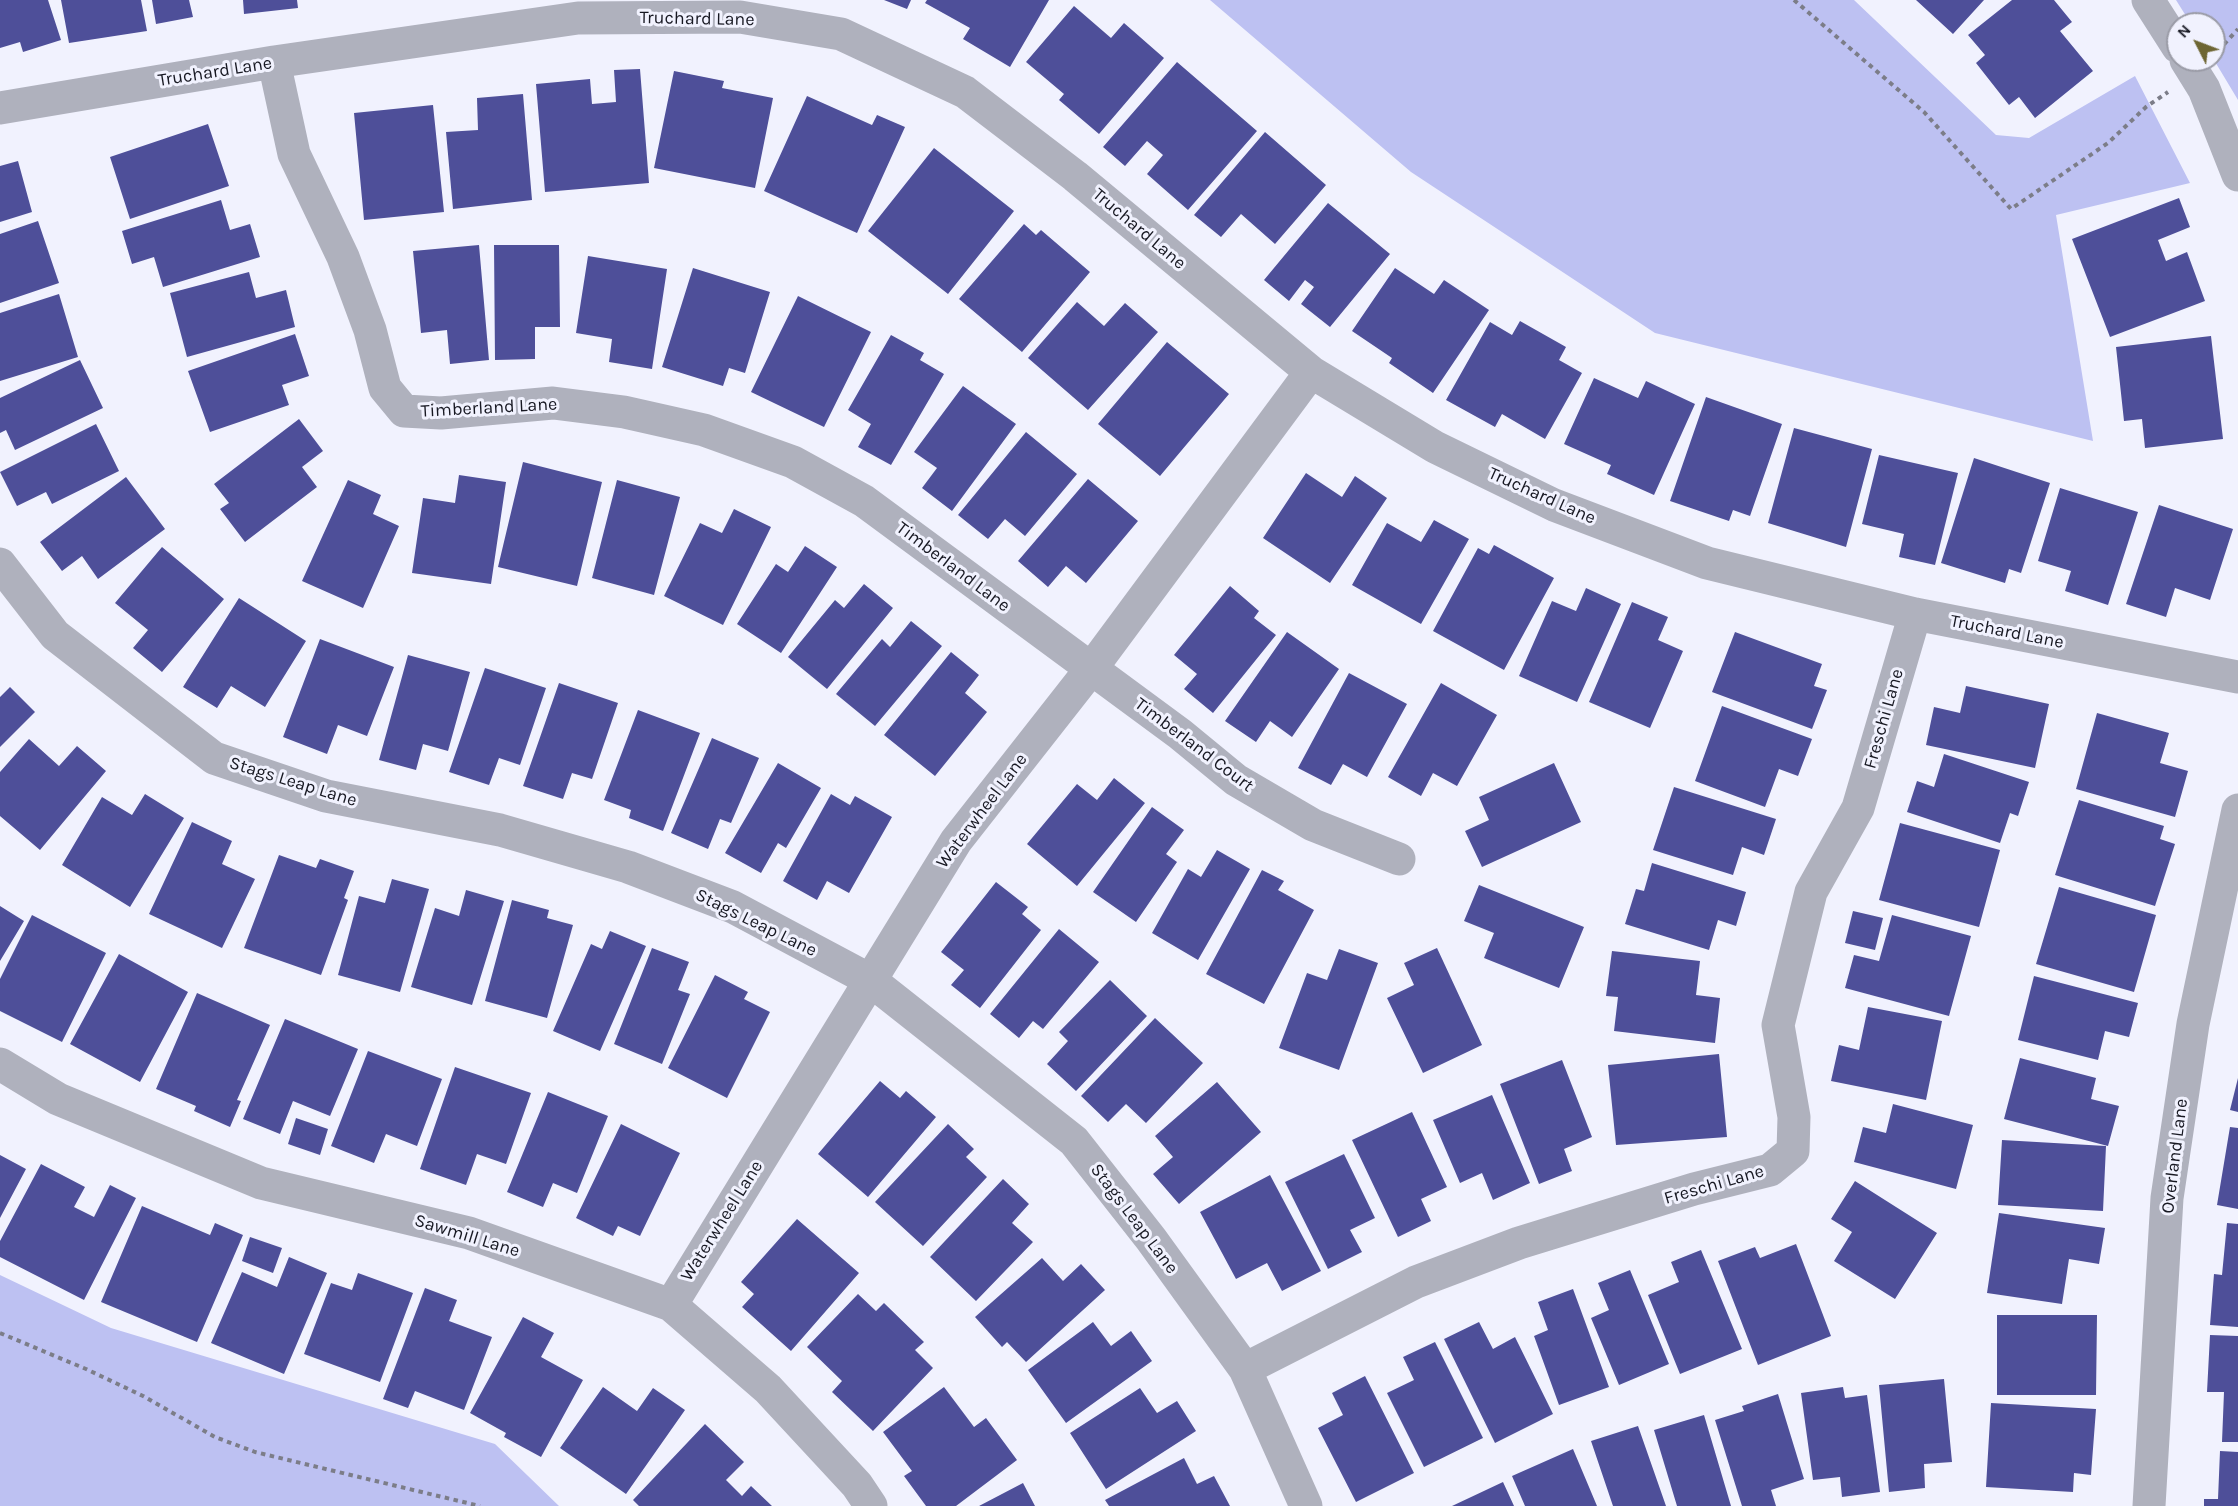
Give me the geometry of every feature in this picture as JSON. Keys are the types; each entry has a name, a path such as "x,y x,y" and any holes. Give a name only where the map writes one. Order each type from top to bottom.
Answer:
{"street":[{"path":"2148,0 2166,24"},
{"name":"Truchard Lane","path":"0,108 274,62 578,18 740,16 841,34 965,92 1074,176 1311,372 1435,447 1554,505 1707,563 1915,614 2238,677"},
{"name":"Timberland Lane","path":"274,62 294,154 343,257 370,330 385,388 404,411 441,414 553,403 624,411 704,430 793,462 864,501 1091,669"},
{"path":"2198,72 2238,175"},
{"name":"Waterwheel Lane","path":"671,1305 956,842 1091,669 1311,372"},
{"name":"Stags Leap Lane","path":"0,564 55,635 214,758 326,795 500,830 628,867 733,907 870,980 1074,1141 1151,1239 1245,1369 1306,1506"},
{"name":"Freschi Lane","path":"1245,1369 1416,1282 1519,1243 1694,1190 1770,1170 1793,1151 1794,1117 1778,1025 1811,892 1858,807 1915,614"},
{"name":"Timberland Court","path":"1091,669 1180,734 1236,780 1313,825 1399,859"},
{"name":"Overland Lane","path":"2149,1506 2168,1198 2193,1024 2238,810"},
{"name":"Sawmill Lane","path":"0,1064 58,1098 261,1183 469,1233 671,1305 768,1389 857,1485 871,1506"}],"path":[{"path":"1794,0 1924,111 2011,209 2108,143 2180,72"},
{"path":"0,1332 115,1382 215,1437 255,1452 480,1506"}],"shaded area":[{"path":"1210,0 1854,0 1996,135 2029,138 2135,76 2190,183 2056,215 2093,441 1655,333 1411,172"},
{"path":"2176,0 2238,0 2238,100 2221,72 2226,72 2226,12 2184,12"},
{"path":"0,1275 111,1328 495,1444 559,1506 0,1506"}],"building":[{"path":"0,0 48,0 61,40 23,52 20,42 0,48"},
{"path":"61,0 141,0 147,31 69,43"},
{"path":"152,0 189,0 193,17 156,24"},
{"path":"243,0 297,0 298,8 244,14"},
{"path":"884,0 911,0 907,9"},
{"path":"927,0 1049,0 1010,67 963,39 970,28 925,3"},
{"path":"1916,0 1984,0 1953,34"},
{"path":"2012,0 2054,0 2072,22 2060,31 2093,71 2035,118 2019,97 2009,105 1976,63 1985,55 1968,35"},
{"path":"1074,6 1111,38 1124,23 1164,58 1099,134 1059,100 1064,94 1026,62"},
{"path":"1177,62 1257,131 1188,210 1147,174 1163,155 1147,141 1125,166 1103,147"},
{"path":"640,69 649,183 545,192 536,84 590,79 592,104 616,102 614,70"},
{"path":"674,71 724,81 722,88 773,98 755,188 654,168"},
{"path":"523,94 532,200 453,209 446,132 478,130 477,98"},
{"path":"807,96 872,125 877,115 905,127 857,233 764,191"},
{"path":"433,105 444,212 364,220 354,113"},
{"path":"208,124 229,186 130,219 110,157"},
{"path":"1265,132 1326,185 1275,244 1241,214 1221,237 1194,215"},
{"path":"934,148 1014,211 948,294 868,231"},
{"path":"18,161 32,212 0,222 0,166"},
{"path":"2179,198 2190,227 2158,240 2166,261 2187,252 2205,301 2110,337 2072,239"},
{"path":"221,200 230,230 250,224 260,257 163,287 154,257 132,264 122,231"},
{"path":"1328,203 1390,254 1330,327 1301,304 1314,287 1305,280 1289,301 1264,280"},
{"path":"38,221 59,283 0,303 0,234"},
{"path":"1024,224 1036,235 1041,230 1090,272 1022,352 959,299"},
{"path":"479,245 489,360 450,364 447,330 421,333 413,251"},
{"path":"494,245 559,245 560,327 535,327 535,359 495,360"},
{"path":"588,256 667,269 652,369 609,362 612,339 576,333"},
{"path":"693,268 770,292 745,373 729,368 723,386 662,367"},
{"path":"1395,268 1434,294 1444,280 1489,310 1433,393 1389,363 1392,358 1352,331"},
{"path":"249,272 256,298 286,290 295,327 187,357 170,293"},
{"path":"59,294 78,357 0,381 0,313"},
{"path":"798,296 871,332 824,427 751,392"},
{"path":"1077,302 1104,326 1125,303 1158,332 1088,410 1028,358"},
{"path":"1520,321 1566,347 1559,360 1582,373 1545,439 1502,414 1495,427 1446,400 1490,322 1512,335"},
{"path":"295,334 309,376 282,385 289,405 210,432 188,371"},
{"path":"891,335 924,353 920,360 944,374 891,465 858,447 871,424 848,410"},
{"path":"2211,336 2223,439 2145,448 2142,419 2124,421 2116,347"},
{"path":"1167,342 1229,394 1160,476 1098,424"},
{"path":"80,360 103,408 15,450 6,430 0,433 0,398"},
{"path":"1594,378 1638,398 1646,381 1695,404 1654,495 1607,474 1611,465 1564,444"},
{"path":"963,386 1016,424 952,511 922,488 937,468 914,452"},
{"path":"1706,397 1782,424 1750,516 1733,510 1729,521 1670,501"},
{"path":"299,419 323,451 302,467 317,487 245,542 220,509 229,503 214,484"},
{"path":"96,424 119,471 52,504 46,492 17,506 0,472"},
{"path":"1794,428 1872,449 1846,547 1768,523"},
{"path":"1026,432 1077,474 1025,536 1005,519 988,539 958,515"},
{"path":"1879,455 1958,473 1935,565 1899,557 1904,534 1862,524"},
{"path":"1974,458 2050,483 2021,573 2009,569 2005,583 1941,563"},
{"path":"523,462 602,482 577,586 498,567"},
{"path":"1306,473 1342,497 1355,476 1387,498 1330,583 1263,538"},
{"path":"459,475 506,482 491,584 412,573 423,498 455,503"},
{"path":"126,477 165,529 98,579 82,556 62,571 40,542"},
{"path":"1088,479 1138,521 1086,583 1066,566 1048,587 1018,561"},
{"path":"348,480 381,495 373,514 399,526 363,608 302,581"},
{"path":"617,480 680,497 654,595 592,578"},
{"path":"2060,488 2138,512 2108,605 2065,591 2071,571 2038,561"},
{"path":"2159,505 2233,529 2210,600 2175,588 2166,617 2126,604"},
{"path":"734,509 771,527 723,625 664,596 700,523 722,533"},
{"path":"1434,520 1469,539 1421,624 1352,585 1387,523 1421,542"},
{"path":"1494,545 1554,578 1504,670 1433,631 1478,548 1489,554"},
{"path":"805,546 837,567 781,653 737,624 776,564 788,572"},
{"path":"162,547 224,599 162,672 133,648 148,630 115,603"},
{"path":"864,584 893,608 827,689 788,657 835,600 844,608"},
{"path":"1230,586 1259,611 1254,618 1276,635 1213,713 1184,689 1197,674 1174,655"},
{"path":"1586,588 1621,604 1577,702 1519,676 1552,601 1576,611"},
{"path":"239,598 306,641 265,707 231,686 217,708 183,687"},
{"path":"1632,602 1668,617 1658,640 1683,651 1650,728 1589,702"},
{"path":"911,621 942,646 875,726 836,694 882,639 890,647"},
{"path":"1287,632 1339,669 1292,737 1270,721 1256,742 1225,721"},
{"path":"1735,632 1822,664 1814,686 1827,690 1812,729 1712,692"},
{"path":"320,639 394,667 367,736 338,725 327,754 283,737"},
{"path":"951,652 979,675 965,693 987,712 935,776 884,735"},
{"path":"408,655 470,672 448,751 423,744 416,770 379,760"},
{"path":"485,668 546,688 520,765 499,758 489,785 449,772"},
{"path":"1349,673 1407,704 1367,777 1343,764 1331,785 1298,768"},
{"path":"559,683 618,703 592,779 572,773 563,799 523,786"},
{"path":"1441,683 1497,715 1457,786 1433,773 1421,796 1388,777"},
{"path":"1966,686 2049,704 2035,768 1926,745 1934,707 1960,713"},
{"path":"10,687 35,712 0,747 0,697"},
{"path":"1722,706 1812,739 1798,776 1779,769 1765,807 1695,781"},
{"path":"638,710 700,733 663,831 629,818 631,810 604,800"},
{"path":"2097,713 2169,733 2160,763 2188,771 2175,817 2076,789"},
{"path":"712,738 759,758 731,823 720,819 708,849 671,833"},
{"path":"29,739 59,766 77,746 106,771 40,850 0,816 0,772"},
{"path":"1944,754 2029,782 2018,816 2010,813 2000,843 1907,812 1917,781 1934,787"},
{"path":"778,763 821,788 786,848 778,843 761,873 725,853"},
{"path":"1554,763 1581,822 1482,867 1465,831 1489,820 1479,797"},
{"path":"1114,778 1145,803 1077,886 1027,844 1077,784 1097,800"},
{"path":"1674,787 1776,819 1764,855 1742,847 1733,875 1653,850"},
{"path":"145,794 184,818 130,907 62,865 102,797 132,815"},
{"path":"831,794 850,805 855,796 892,817 849,893 827,881 817,900 783,881"},
{"path":"2079,800 2164,826 2160,839 2175,844 2155,906 2055,875"},
{"path":"1152,807 1184,830 1166,854 1177,862 1136,922 1093,892"},
{"path":"192,822 232,841 222,864 255,879 222,948 149,914"},
{"path":"1900,823 2000,850 1979,927 1879,900"},
{"path":"1217,850 1250,869 1198,960 1152,933 1188,869 1201,877"},
{"path":"279,855 316,868 320,859 354,871 344,898 348,900 321,975 244,948"},
{"path":"1652,863 1746,892 1736,926 1718,920 1709,950 1625,924 1636,889 1644,891"},
{"path":"1262,870 1284,881 1278,890 1314,910 1264,1004 1206,974"},
{"path":"392,879 429,889 400,992 338,975 359,896 385,903"},
{"path":"996,882 1028,907 1022,914 1041,930 980,1008 951,985 964,970 941,952"},
{"path":"1479,885 1584,927 1559,988 1484,958 1494,933 1464,921"},
{"path":"2059,887 2156,915 2134,992 2036,964"},
{"path":"466,890 504,901 472,1005 411,987 435,908 459,916"},
{"path":"512,900 549,910 547,918 573,925 547,1018 485,1001"},
{"path":"0,906 24,921 0,961"},
{"path":"1853,911 1883,918 1875,950 1845,943"},
{"path":"32,915 106,953 62,1042 0,1011 0,979"},
{"path":"1892,915 1971,936 1949,1016 1845,988 1854,955 1879,961"},
{"path":"1059,929 1099,962 1043,1029 1033,1021 1019,1038 990,1014"},
{"path":"610,931 646,946 600,1051 553,1031 591,944 602,949"},
{"path":"652,948 689,962 678,990 690,994 662,1064 614,1044"},
{"path":"1437,948 1482,1045 1423,1073 1387,998 1414,985 1404,963"},
{"path":"1339,949 1378,963 1339,1070 1279,1048 1307,973 1327,980"},
{"path":"1612,951 1700,961 1696,995 1720,998 1715,1043 1614,1031 1618,997 1606,996"},
{"path":"119,954 188,992 140,1082 70,1044"},
{"path":"715,975 748,992 744,999 770,1012 727,1098 668,1068"},
{"path":"2034,976 2138,1003 2129,1037 2105,1031 2098,1060 2018,1040"},
{"path":"1110,980 1147,1016 1076,1091 1047,1064 1068,1041 1059,1032"},
{"path":"197,993 270,1025 237,1100 241,1101 230,1127 194,1111 196,1106 156,1089"},
{"path":"1868,1007 1942,1021 1926,1100 1831,1081 1839,1045 1859,1050"},
{"path":"1155,1018 1203,1063 1146,1123 1126,1104 1108,1122 1081,1096"},
{"path":"285,1019 358,1049 330,1116 293,1101 280,1134 243,1119"},
{"path":"368,1051 442,1079 417,1146 386,1134 374,1163 331,1146"},
{"path":"1719,1054 1727,1137 1616,1145 1608,1065"},
{"path":"2020,1058 2096,1078 2091,1099 2119,1106 2108,1146 2004,1119"},
{"path":"1562,1060 1592,1137 1564,1149 1572,1171 1539,1184 1500,1084"},
{"path":"455,1067 531,1093 506,1164 477,1154 466,1185 420,1169"},
{"path":"2238,1078 2238,1112 2230,1110"},
{"path":"880,1081 900,1098 906,1091 936,1117 868,1197 818,1154"},
{"path":"1217,1082 1261,1132 1179,1204 1153,1174 1173,1157 1155,1136"},
{"path":"548,1092 608,1116 577,1193 553,1183 543,1207 507,1192"},
{"path":"1492,1095 1530,1183 1493,1200 1482,1173 1460,1183 1433,1120"},
{"path":"1893,1104 1973,1125 1956,1189 1854,1162 1863,1127 1886,1133"},
{"path":"1412,1112 1447,1187 1421,1199 1431,1221 1398,1237 1352,1140"},
{"path":"296,1118 328,1129 320,1155 288,1144"},
{"path":"621,1124 680,1153 640,1236 618,1226 613,1236 576,1218"},
{"path":"948,1124 974,1149 966,1157 987,1177 923,1246 875,1202"},
{"path":"2230,1127 2238,1128 2238,1209 2217,1205"},
{"path":"2002,1140 2106,1146 2103,1211 1998,1205"},
{"path":"1344,1154 1375,1218 1350,1230 1362,1252 1328,1269 1285,1182"},
{"path":"0,1155 26,1169 0,1218"},
{"path":"41,1164 85,1187 74,1207 94,1217 110,1185 136,1198 84,1300 0,1257 0,1241"},
{"path":"1270,1175 1321,1271 1282,1291 1267,1263 1236,1279 1200,1212"},
{"path":"1003,1179 1029,1204 1012,1223 1033,1242 976,1301 930,1257"},
{"path":"1855,1181 1937,1233 1895,1299 1834,1261 1852,1232 1831,1219"},
{"path":"142,1206 210,1235 215,1223 243,1235 197,1342 101,1302"},
{"path":"1999,1213 2105,1228 2099,1264 2069,1259 2062,1304 1987,1293"},
{"path":"797,1219 859,1273 791,1351 742,1307 754,1294 741,1282"},
{"path":"2227,1223 2238,1224 2238,1327 2210,1325 2214,1274 2222,1275"},
{"path":"250,1237 282,1248 273,1273 242,1261"},
{"path":"1796,1244 1831,1336 1758,1365 1718,1261 1755,1247 1760,1258"},
{"path":"1701,1250 1742,1349 1680,1374 1648,1295 1679,1282 1671,1262"},
{"path":"289,1257 327,1273 284,1374 211,1343 242,1272 277,1287"},
{"path":"1042,1258 1063,1281 1081,1264 1105,1290 1026,1362 1007,1342 1002,1347 975,1317"},
{"path":"1630,1270 1669,1364 1619,1385 1591,1318 1609,1310 1598,1283"},
{"path":"358,1273 413,1293 380,1382 304,1354 331,1283 352,1290"},
{"path":"425,1288 457,1300 449,1321 492,1337 464,1410 415,1391 408,1408 383,1399"},
{"path":"1573,1289 1609,1387 1559,1405 1534,1336 1548,1330 1538,1302"},
{"path":"858,1294 876,1311 884,1303 924,1342 915,1350 933,1368 873,1431 832,1392 842,1381 807,1347"},
{"path":"1997,1315 2097,1315 2096,1395 1997,1395"},
{"path":"523,1317 554,1333 541,1357 583,1380 541,1457 504,1437 506,1433 470,1413"},
{"path":"1093,1322 1111,1346 1131,1331 1152,1361 1066,1423 1028,1370"},
{"path":"1479,1322 1493,1349 1515,1337 1553,1414 1495,1443 1444,1339"},
{"path":"2210,1335 2238,1336 2238,1442 2222,1442 2224,1392 2207,1392"},
{"path":"1435,1342 1483,1438 1424,1467 1387,1393 1414,1380 1403,1357"},
{"path":"1365,1376 1414,1473 1356,1502 1318,1428 1343,1415 1332,1393"},
{"path":"1944,1379 1952,1462 1924,1464 1925,1488 1889,1492 1879,1385"},
{"path":"603,1387 637,1411 653,1388 685,1410 626,1494 560,1448"},
{"path":"944,1387 974,1427 986,1418 1017,1460 956,1506 926,1506 904,1476 912,1471 883,1432"},
{"path":"1843,1387 1845,1398 1867,1395 1880,1492 1842,1497 1840,1477 1813,1480 1801,1393"},
{"path":"1140,1388 1157,1413 1177,1401 1196,1431 1106,1489 1070,1433"},
{"path":"1778,1394 1804,1479 1771,1490 1776,1506 1742,1506 1715,1420 1744,1411 1742,1406"},
{"path":"1991,1403 2096,1409 2091,1475 2074,1473 2073,1492 1986,1487"},
{"path":"1704,1415 1731,1506 1677,1506 1654,1430"},
{"path":"705,1424 744,1462 726,1480 742,1496 751,1486 772,1506 639,1506 633,1500"},
{"path":"1638,1426 1666,1506 1613,1506 1591,1441"},
{"path":"1573,1449 1597,1506 1525,1506 1512,1476"},
{"path":"2220,1451 2238,1452 2238,1506 2204,1506 2204,1499 2218,1499"},
{"path":"1184,1458 1197,1484 1214,1476 1230,1506 1109,1506 1105,1500"},
{"path":"1503,1482 1514,1506 1452,1506"},
{"path":"1023,1483 1035,1506 979,1506"}]}
